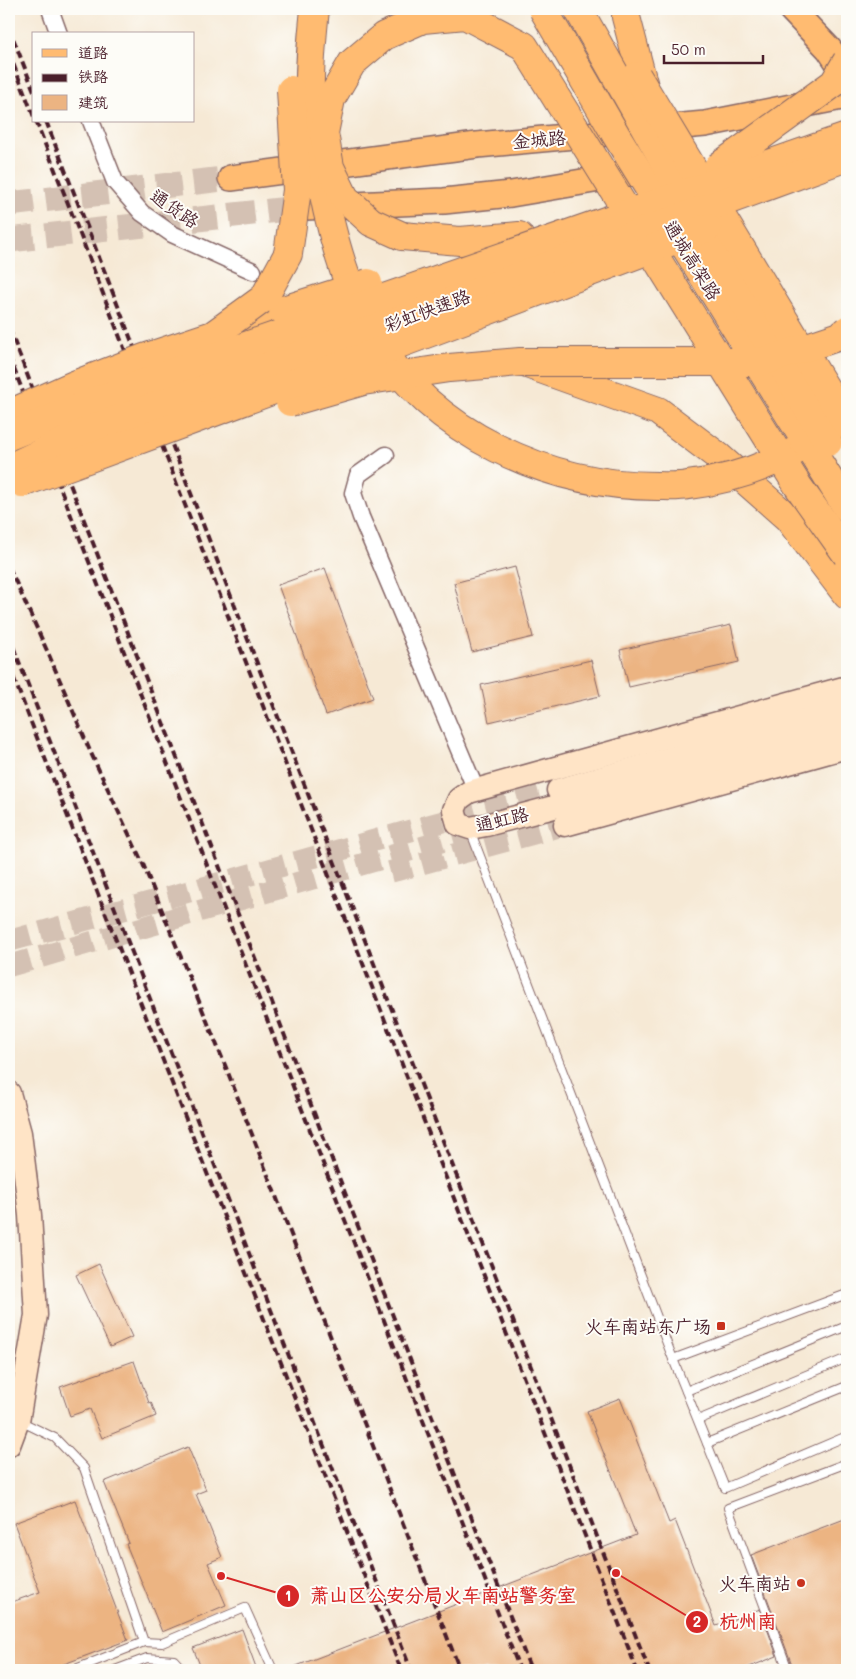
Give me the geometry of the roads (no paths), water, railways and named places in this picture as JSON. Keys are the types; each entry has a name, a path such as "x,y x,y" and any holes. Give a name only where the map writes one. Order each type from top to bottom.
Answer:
{"highway":[{"path":"213,335 264,298 288,254 297,190 290,72 296,9"},
{"path":"315,9 310,56 310,99 315,144 316,207 337,250 356,301 374,339 410,384 434,408 462,429 518,459 556,472 600,482 638,486 686,486 728,478 764,466 793,453 847,415"},
{"name":"通城高架路","path":"543,9 616,135 847,508"},
{"name":"通城高架路","path":"578,9 748,310 847,474"},
{"path":"597,9 847,424"},
{"path":"626,9 626,16 645,90"},
{"path":"519,236 460,241 402,236 371,222 345,198 330,167 324,133 331,99 352,64 384,36 423,19 464,14 524,46 798,486 844,579"},
{"path":"718,167 834,83 847,61"},
{"path":"9,414 74,385 144,358 283,310 519,236 718,167 847,119"},
{"name":"彩虹快速路","path":"9,436 94,401 200,362 847,137"},
{"name":"彩虹快速路","path":"13,480 96,427 419,313 847,157"},
{"path":"13,480 415,338 847,176"},
{"path":"13,480 110,467 300,398 363,381 449,368 520,362 762,362 840,336 847,330"},
{"path":"520,362 658,411 719,457 788,518 844,579"}],"main road":[{"path":"791,9 829,50 847,76"},
{"name":"金城路","path":"231,178 477,145 705,124 847,96"},
{"path":"316,207 444,201 511,194 772,150 847,144"}],"street":[{"path":"50,9 58,32"},
{"name":"通货路","path":"91,122 114,182 142,213 172,234 253,271"},
{"path":"386,455 358,475 353,493 386,579 476,790"},
{"name":"通虹路","path":"847,693 469,792 459,799 454,810 458,824 470,828 486,825 847,729"},
{"name":"通虹路","path":"558,790 847,693"},
{"path":"565,824 847,747"},
{"path":"9,1093 20,1133 30,1215 36,1315 18,1421 9,1445"}],"lane":[{"path":"470,828 673,1359 725,1488 847,1436"},
{"path":"673,1359 847,1294"},
{"path":"686,1391 847,1326"},
{"path":"698,1420 847,1358"},
{"path":"707,1443 847,1386"},
{"path":"18,1421 55,1438 84,1468 144,1642"},
{"path":"788,1670 728,1508 847,1463"},
{"path":"73,1670 144,1642 162,1643 245,1608 273,1670"},
{"path":"115,1670 147,1658 174,1660 183,1670"}],"tunnel":[{"path":"9,204 231,178"},
{"path":"9,240 306,207"},
{"path":"9,941 558,790"},
{"path":"390,872 565,825"},
{"path":"9,966 488,828"}],"railway":[{"path":"9,28 32,86"},
{"path":"9,53 32,112"},
{"path":"36,122 637,1670"},
{"path":"46,122 649,1670"},
{"path":"9,328 531,1670"},
{"path":"9,356 520,1670"},
{"path":"9,567 90,751 143,864 227,1070 460,1670"},
{"path":"9,636 411,1670"},
{"path":"9,666 401,1670"}],"place":[{"name":"火车南站东广场","path":"721,1326"},
{"name":"杭州南","path":"616,1573"},
{"name":"萧山区公安分局火车南站警务室","path":"221,1576"},
{"name":"火车南站","path":"801,1583"}]}
